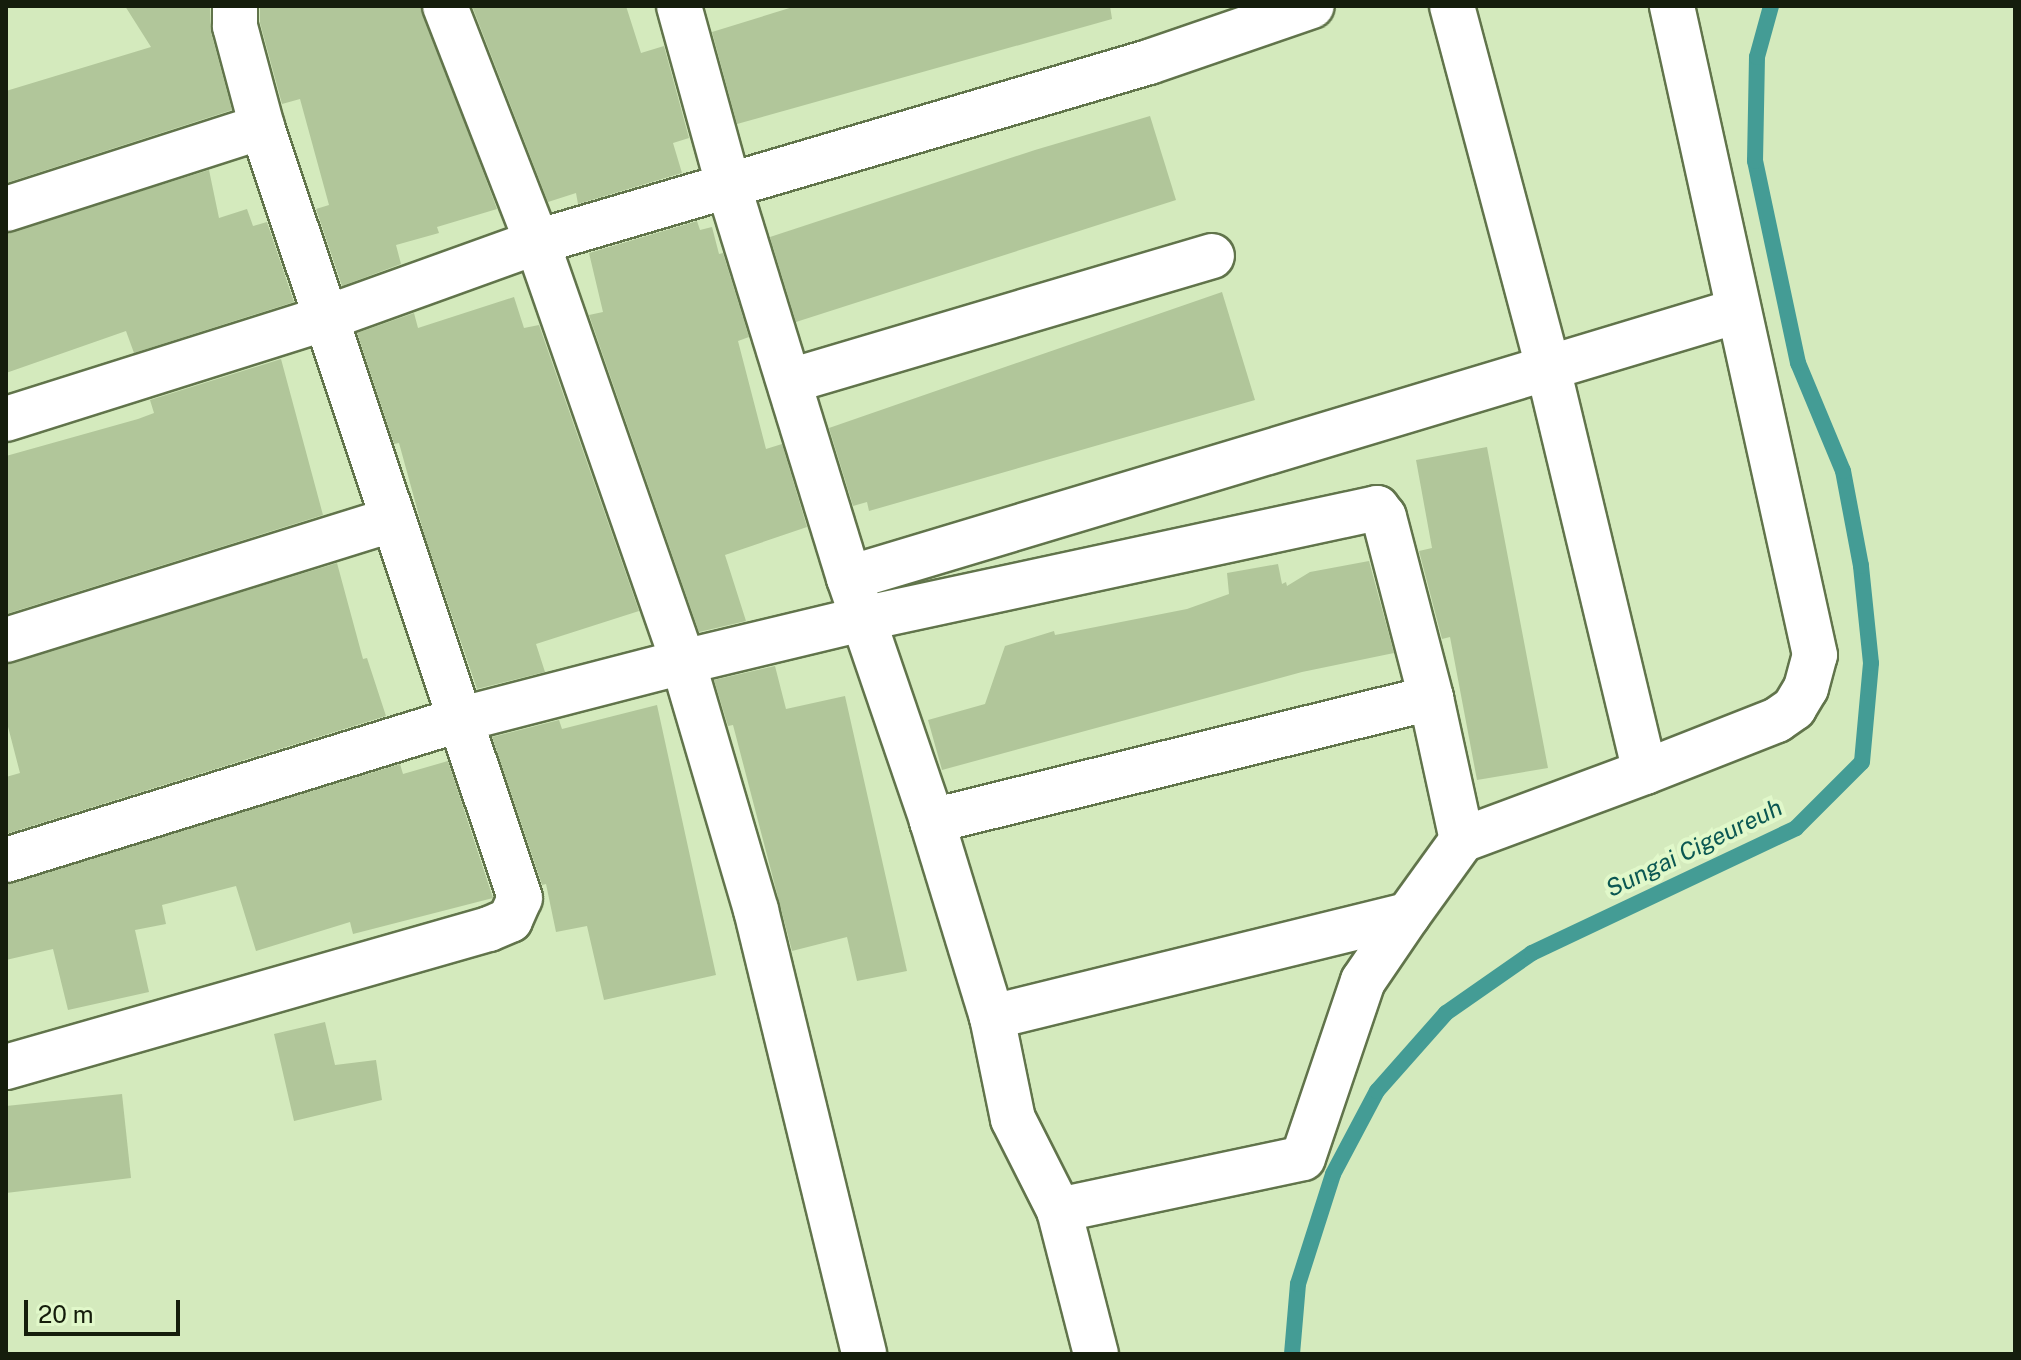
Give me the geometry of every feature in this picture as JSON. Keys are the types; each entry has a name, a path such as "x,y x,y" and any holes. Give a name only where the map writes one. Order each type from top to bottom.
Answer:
{"street":[{"path":"6,1067 489,929 510,920 520,898 462,719 323,319 262,127 235,26 235,6"},
{"path":"445,6 537,242 683,662 756,910 864,1354"},
{"path":"679,6 729,188 849,578 932,821 992,1017 1013,1119 1059,1210 1096,1354"},
{"path":"6,419 323,319 537,242 1149,62 1312,6"},
{"path":"1452,6 1548,368 1645,772"},
{"path":"1059,1210 1303,1158 1363,981 1462,840 1777,720 1794,708 1806,688 1815,655 1672,6"},
{"path":"6,209 262,127"},
{"path":"790,381 1212,256"},
{"path":"849,578 1737,311"},
{"path":"6,860 462,719 683,662 862,619 1377,508 1384,517 1431,698 1462,840"},
{"path":"6,640 392,520"},
{"path":"932,821 1431,698"},
{"path":"992,1017 1408,915"}],"building":[{"path":"125,6 210,6 211,32 232,110 6,183 6,91 151,47"},
{"path":"260,6 421,6 497,209 437,227 439,233 396,245 401,264 342,286 316,209 329,205 300,99 282,104 260,23"},
{"path":"472,6 626,6 641,53 664,46 689,138 673,143 682,173 578,204 576,193 548,202"},
{"path":"796,6 1110,6 1112,19 737,124 712,32"},
{"path":"1150,116 1176,200 796,322 770,237 1035,150"},
{"path":"209,170 219,218 247,209 253,226 267,222 294,302 134,353 126,331 6,373 6,233"},
{"path":"697,221 700,230 712,227 719,254 723,253 749,337 738,341 766,449 782,444 807,527 725,555 746,621 699,632 589,315 603,312 589,253"},
{"path":"1222,292 1255,400 869,511 867,502 853,506 829,428"},
{"path":"514,297 524,328 539,325 639,611 536,644 545,672 477,689 424,534 399,443 394,444 357,333 414,313 418,328"},
{"path":"281,359 323,515 6,614 6,456 138,419 154,413 150,400"},
{"path":"1487,447 1548,768 1477,780 1450,637 1442,639 1419,551 1432,548 1416,460"},
{"path":"1369,561 1394,653 1302,672 942,770 928,720 985,704 1005,646 1054,631 1055,635 1187,609 1229,594 1227,573 1278,564 1282,584 1286,582 1287,586 1310,572"},
{"path":"337,563 363,659 367,658 386,716 6,834 6,777 20,773 6,719 6,664"},
{"path":"775,666 786,709 845,696 907,971 857,981 847,937 792,951 733,725 728,726 714,680"},
{"path":"657,705 716,975 604,1000 587,926 556,932 546,884 542,885 492,737 559,720 562,729"},
{"path":"448,761 493,898 353,934 350,922 256,951 236,886 162,905 166,924 135,930 149,992 68,1010 53,949 6,960 6,884 400,764 403,774"},
{"path":"325,1022 335,1065 376,1060 382,1100 294,1121 274,1034"},
{"path":"122,1094 131,1178 6,1193 6,1106"}],"waterway":[{"name":"Sungai Cigeureuh","path":"1292,1354 1298,1284 1333,1174 1377,1091 1446,1013 1532,953 1796,828 1862,762 1871,663 1861,566 1843,471 1798,363 1755,161 1757,57 1771,6"}]}
